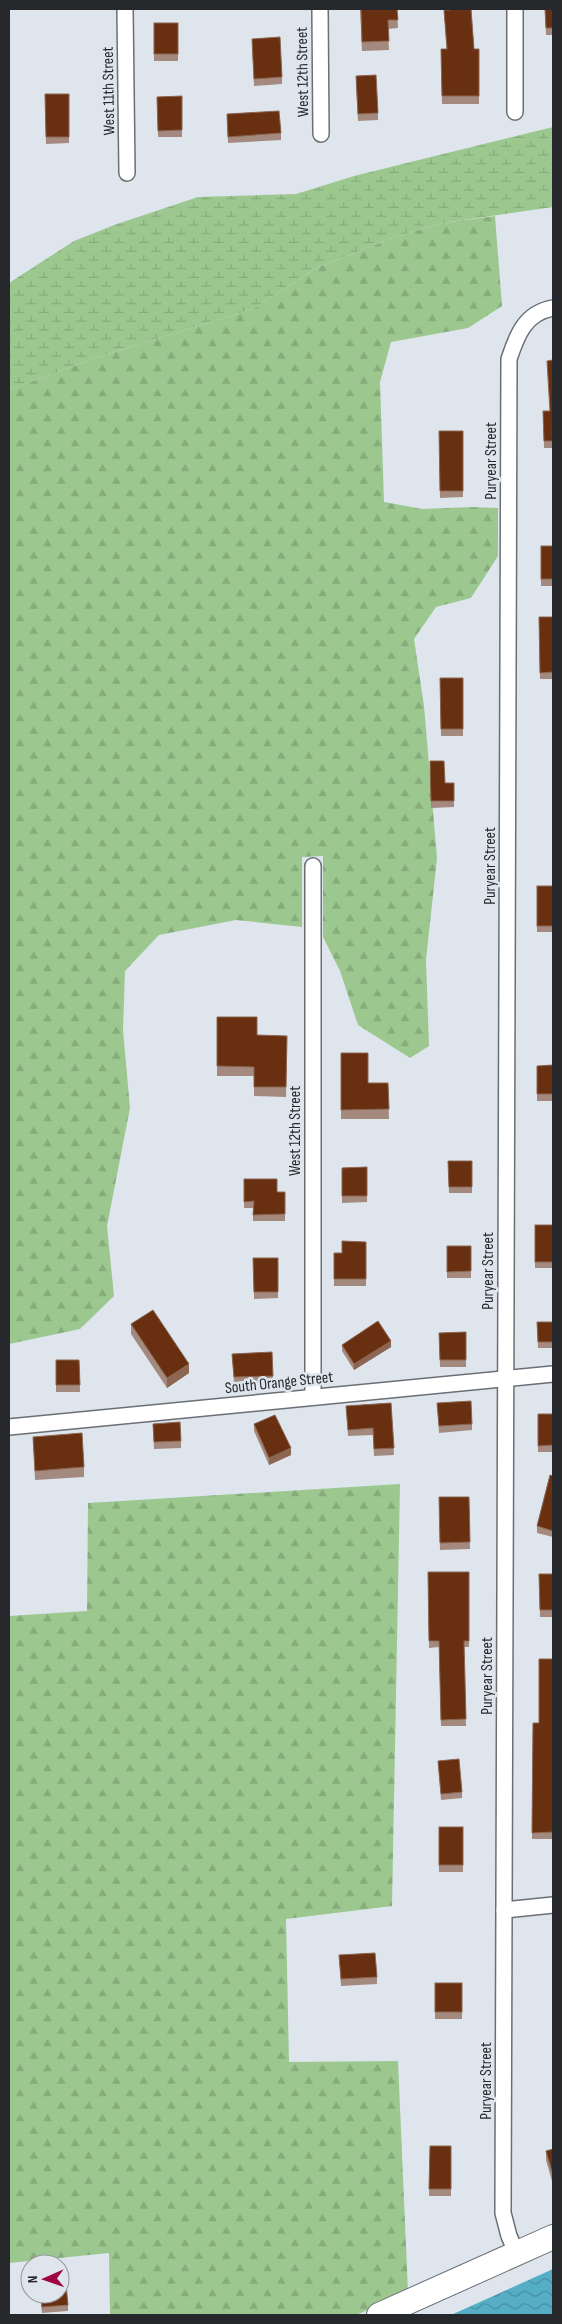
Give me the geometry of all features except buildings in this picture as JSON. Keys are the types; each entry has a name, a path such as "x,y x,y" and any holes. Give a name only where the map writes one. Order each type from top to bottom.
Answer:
{"main road":[{"path":"379,2315 553,2238"}],"street":[{"name":"West 11th Street","path":"125,9 127,173"},
{"name":"West 12th Street","path":"320,9 322,134"},
{"path":"515,9 515,112"},
{"name":"Puryear Street","path":"517,2254 509,2236 503,2213 509,359 517,333 539,311 553,308"},
{"name":"West 12th Street","path":"313,866 313,1397"},
{"name":"South Orange Street","path":"9,1427 553,1374"},
{"path":"504,1910 553,1905"}],"green space":[{"path":"553,127 553,207 442,223 395,237 318,267 253,309 98,357 9,390 9,283 74,241 117,224 198,197 296,194 354,176"},
{"path":"495,216 502,306 468,328 391,342 380,382 384,502 422,509 498,508 498,556 471,598 436,607 414,639 424,706 437,858 426,960 429,1046 410,1058 358,1025 340,971 323,937 323,856 302,857 302,927 236,920 159,935 125,971 123,1030 130,1108 107,1226 114,1296 80,1329 9,1344 9,390 98,357 253,309 318,267 395,237 442,223"},
{"path":"400,1484 392,1906 286,1919 289,2062 398,2061 408,2292 356,2315 110,2315 109,2253 70,2257 70,2254 20,2254 20,2262 9,2263 9,1616 87,1611 88,1503"}],"water":[{"path":"553,2269 553,2315 451,2315"}]}
